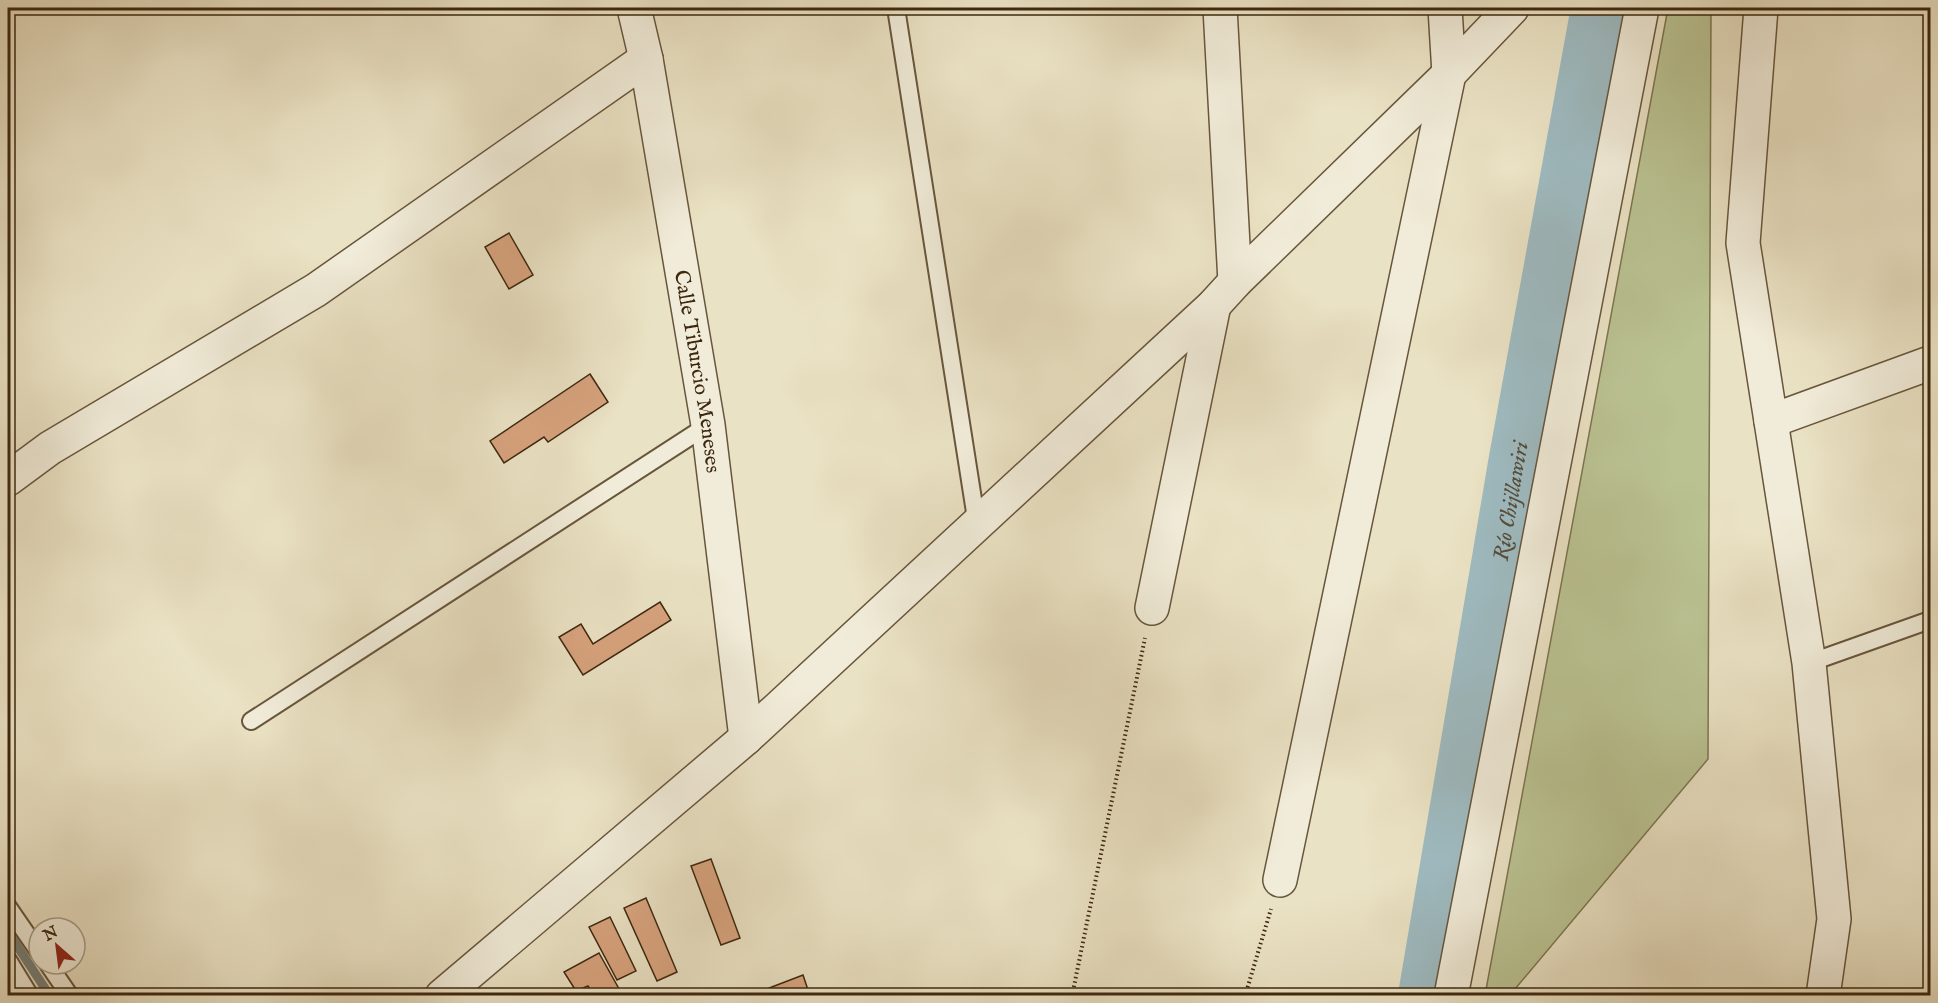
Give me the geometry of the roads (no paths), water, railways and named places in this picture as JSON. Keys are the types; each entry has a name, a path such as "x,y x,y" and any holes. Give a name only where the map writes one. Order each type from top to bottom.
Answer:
{"street":[{"name":"Calle Tiburcio Meneses","path":"634,8 646,59 708,425 746,738"},
{"path":"1152,608 1225,294 1220,8"},
{"path":"1280,880 1449,74 1445,8"},
{"path":"442,996 746,738 977,525 1225,294 1449,74 1512,8"},
{"path":"1451,996 1642,8"},
{"path":"1761,8 1743,243 1809,663 1834,919 1823,996"},
{"path":"8,479 50,448 316,290 646,59"},
{"path":"1771,422 1930,363"}],"lane":[{"path":"896,8 977,525"},
{"path":"251,721 708,425"},
{"path":"1809,663 1930,620"},
{"path":"8,907 27,935"},
{"path":"8,960 30,996"},
{"path":"56,976 70,996"}],"waterway":[{"name":"Río Chijllawiri","path":"1426,996 1516,464 1599,8"},
{"path":"8,932 50,996"}]}
